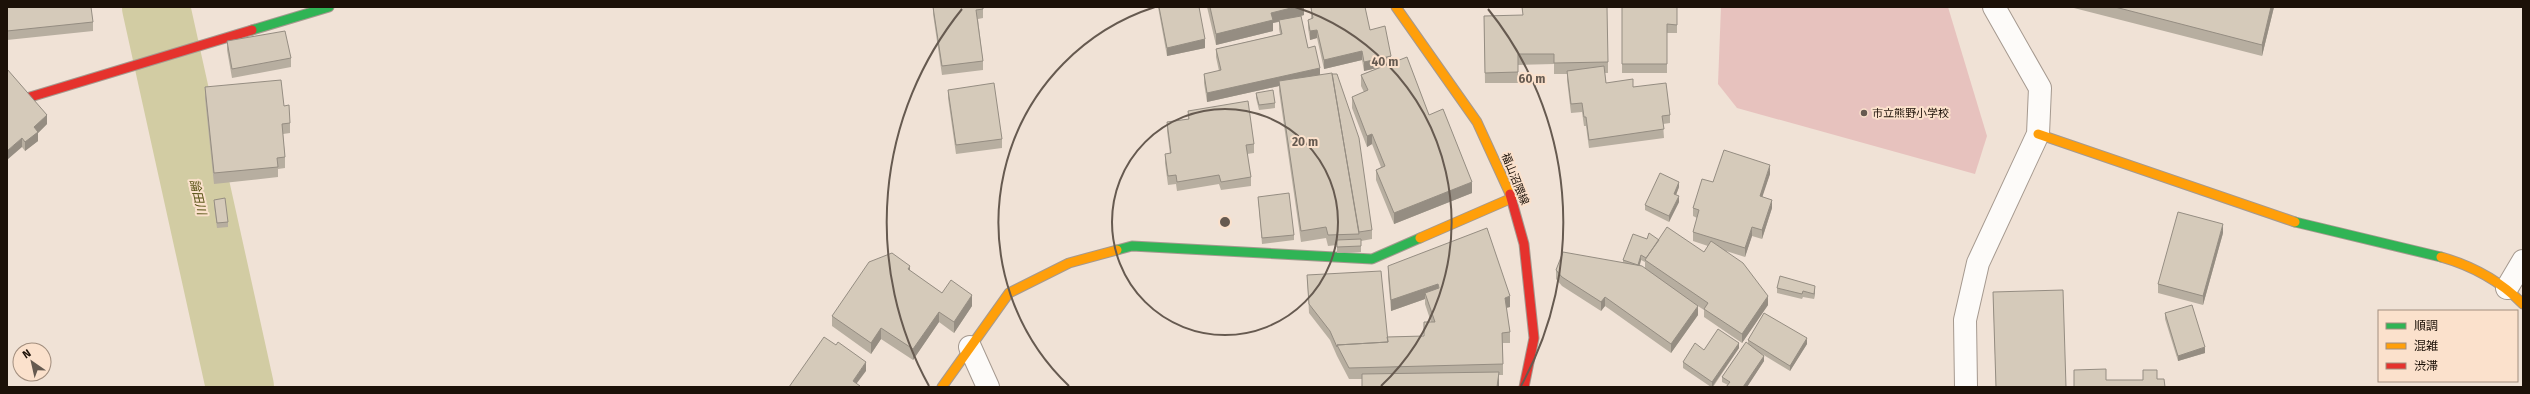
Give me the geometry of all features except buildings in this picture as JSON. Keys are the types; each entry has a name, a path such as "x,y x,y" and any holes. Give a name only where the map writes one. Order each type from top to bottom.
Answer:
{"street":[{"path":"7,104 329,7"},
{"name":"福山沼隈線","path":"1396,7 1477,122 1512,198 1524,244 1534,338 1524,387"},
{"path":"1966,387 1966,320 1978,263 2038,134 2040,88 1994,7"},
{"path":"2038,134 2279,218 2396,245 2465,264 2506,288 2523,304"},
{"path":"942,387 1009,293 1069,263 1132,246 1372,259 1512,198"},
{"path":"2506,288 2523,261"},
{"path":"970,348 988,387"}],"shaded area":[{"name":"市立熊野小学校","path":"1721,7 1948,7 1987,136 1975,174 1737,108 1718,84"}],"waterway":[{"name":"論田川","path":"156,7 240,387"}],"traffic: fast":[{"path":"252,30 329,7"},
{"path":"2295,222 2441,257"},
{"path":"1117,250 1132,246 1372,259 1420,238"}],"traffic: slow":[{"path":"1396,7 1477,122 1510,194"},
{"path":"2038,134 2295,222"},
{"path":"1420,238 1512,198"},
{"path":"942,387 1009,293 1069,263 1117,250"},
{"path":"2441,257 2464,265 2485,275 2505,288 2523,304"}],"traffic: jam":[{"path":"7,104 252,30"},
{"path":"1510,194 1524,244 1534,338 1524,387"}],"place":[{"name":"市立熊野小学校","path":"1864,113"}]}
